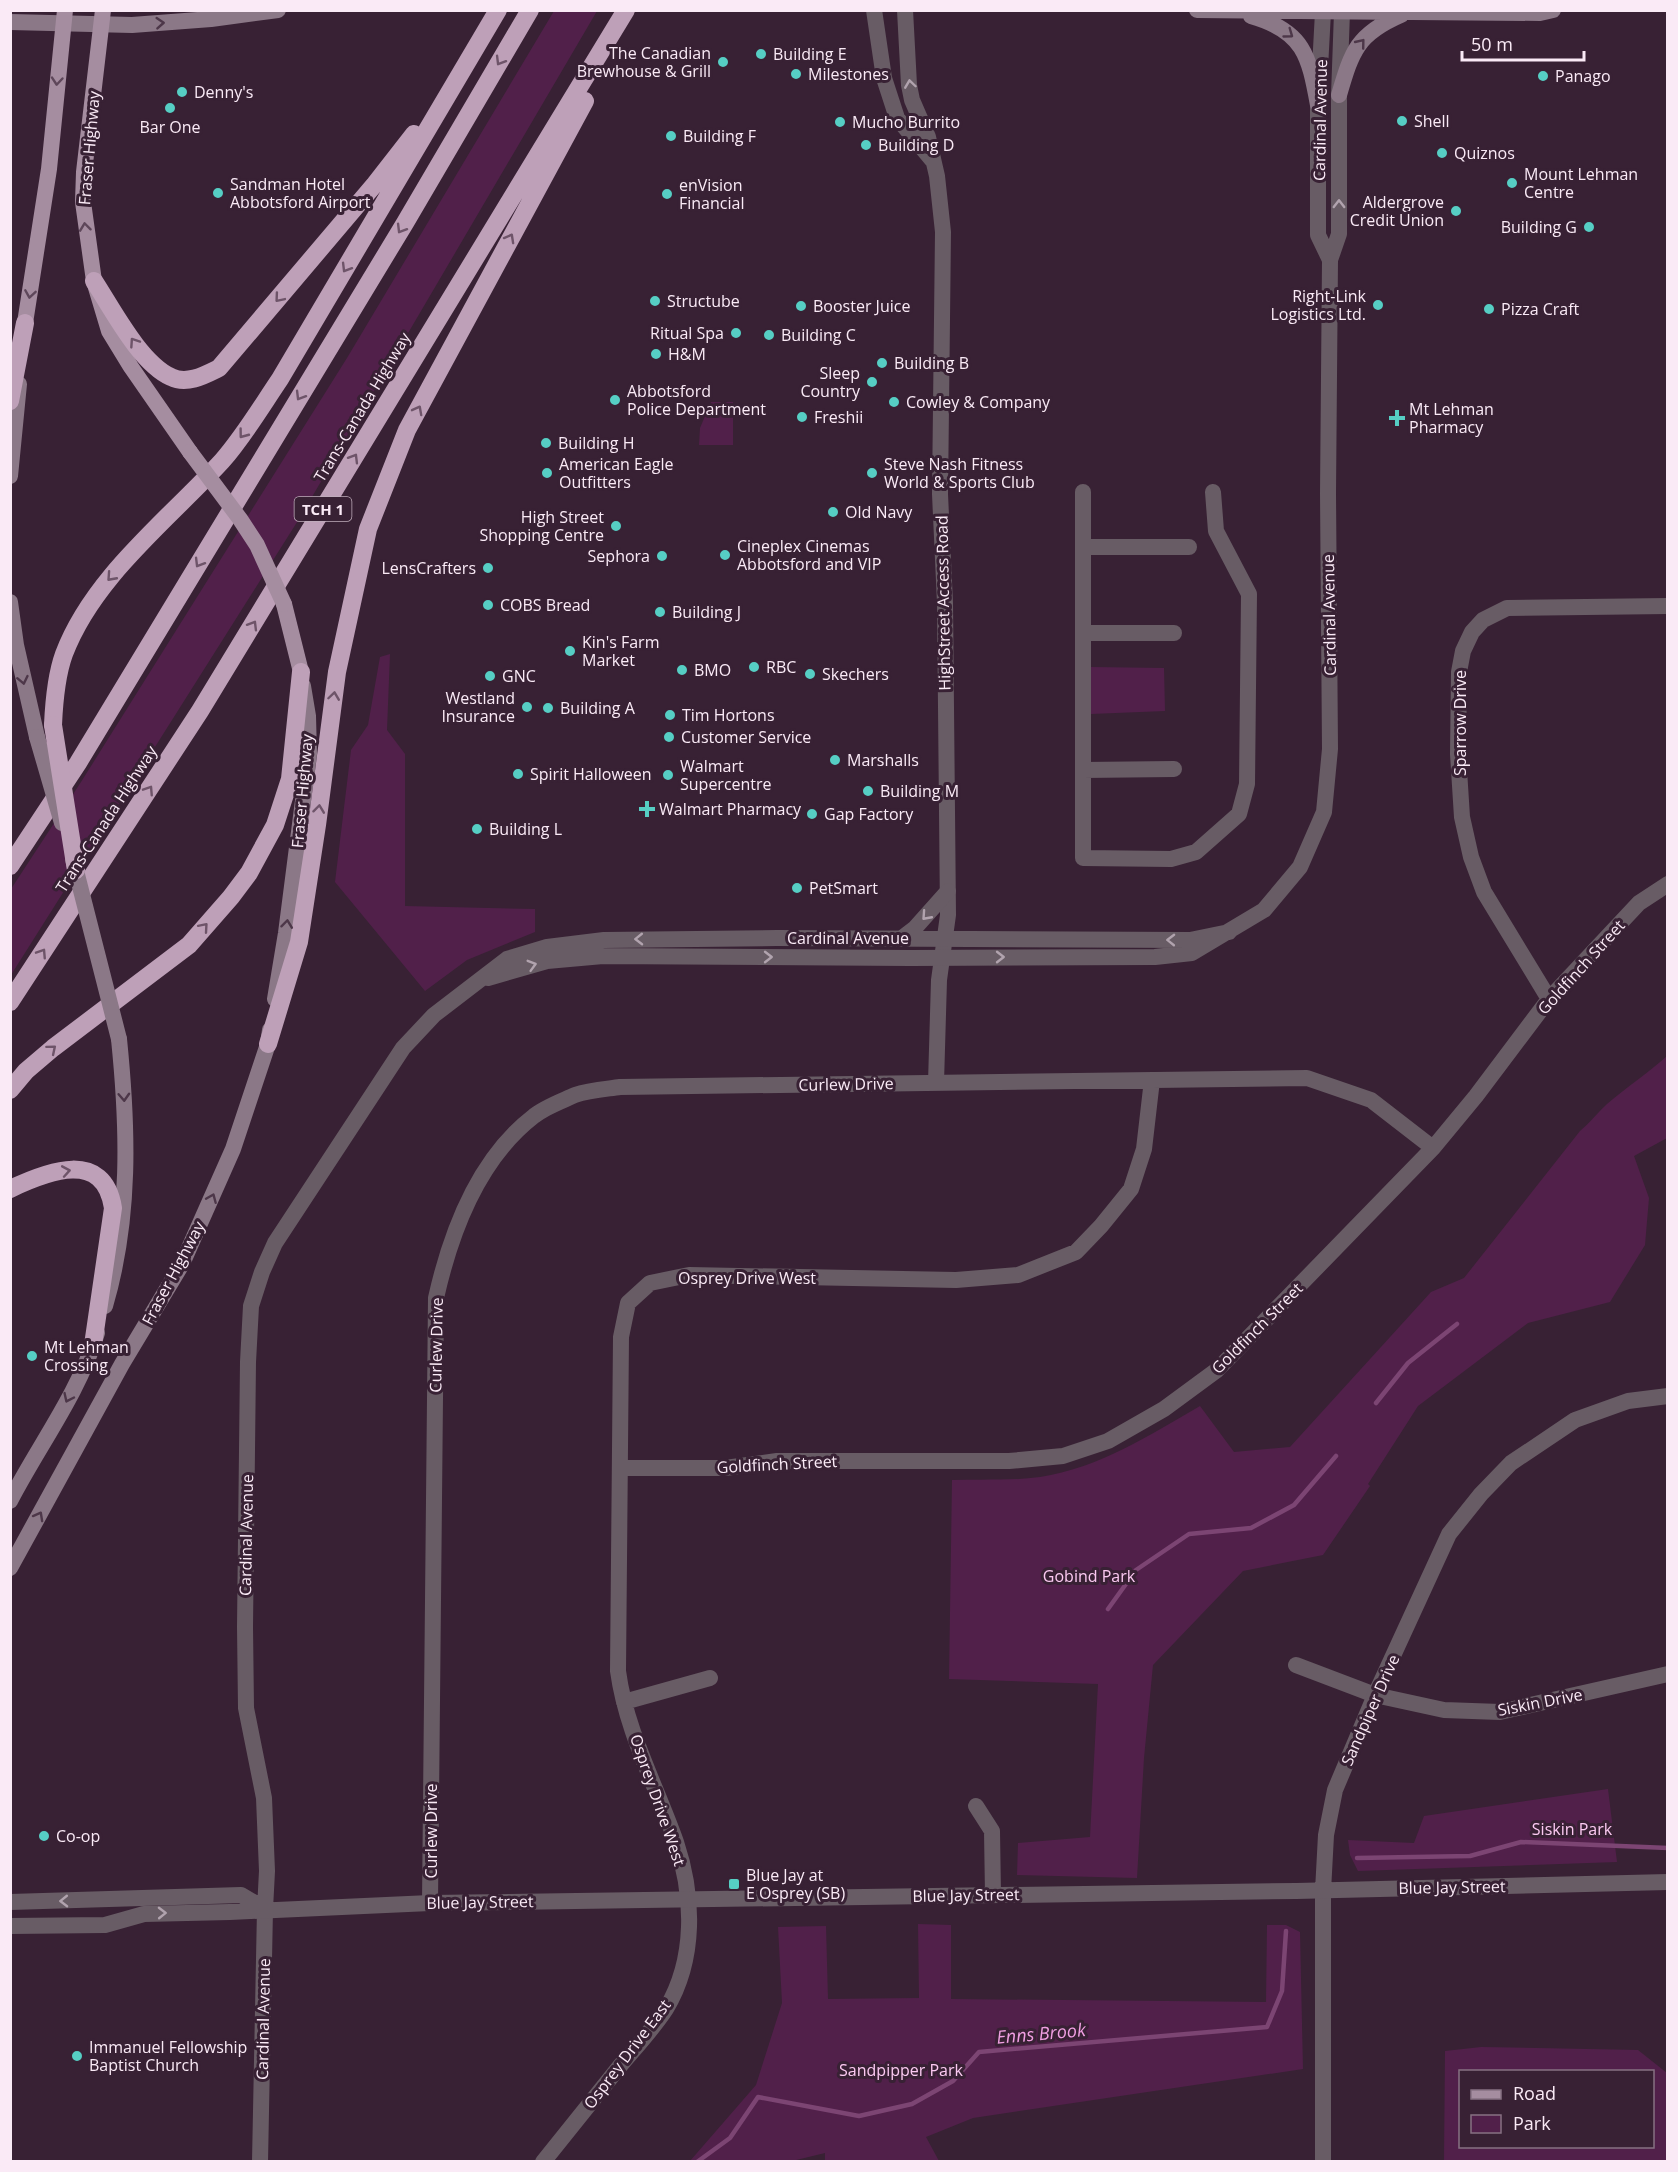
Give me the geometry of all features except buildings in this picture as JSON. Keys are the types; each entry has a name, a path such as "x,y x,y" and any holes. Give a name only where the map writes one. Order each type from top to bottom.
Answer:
{"highway":[{"path":"76,870 53,725 54,696 64,655 81,618 103,586 224,458 248,428 280,379 498,10"},
{"path":"10,866 96,733 405,223 530,10"},
{"name":"Trans-Canada Highway","path":"10,1002 200,711 626,10"},
{"path":"268,1044 299,942 337,672 368,529 407,430 634,10"},
{"path":"94,281 146,360 172,378 196,379 219,369 375,184 461,73"},
{"path":"10,401 25,323"},
{"path":"10,1090 26,1071 53,1048 189,945 249,873 275,825 290,779 301,672"},
{"path":"10,1189 49,1174 82,1168 94,1174 111,1192 113,1208 93,1345"}],"main road":[{"path":"10,22 64,17 103,17 132,25 179,22 278,10"},
{"path":"1197,10 1408,13 1540,13 1553,10"},
{"path":"1236,11 1268,21 1297,40 1308,59 1318,105"},
{"path":"1339,94 1350,57 1364,37 1387,21 1408,13"},
{"path":"10,476 25,323 50,169 64,17"},
{"name":"Fraser Highway","path":"10,1568 122,1364 182,1264 233,1149 268,1044 286,933 309,754 308,716 301,672 284,604 271,573 240,519 131,368 109,331 94,281 82,202 103,17"},
{"path":"10,602 16,645 37,737 76,870 119,1039 126,1144 125,1189 113,1279 93,1345 62,1411 10,1501"}],"street":[{"name":"HighStreet Access Road","path":"874,10 884,78 897,118 932,160"},
{"name":"HighStreet Access Road","path":"905,10 909,85 912,100 928,137 937,176 943,231 940,494 945,603 948,891 945,939"},
{"name":"Cardinal Avenue","path":"1323,11 1318,105 1318,235 1330,261"},
{"name":"Cardinal Avenue","path":"476,982 547,961 603,956 1155,957 1192,953 1264,910 1300,867 1324,812 1330,749 1328,493 1330,261 1340,234 1339,94 1342,11"},
{"path":"1083,492 1083,858 1171,859 1196,852 1239,814 1247,784 1249,594 1216,531 1212,492"},
{"path":"1083,547 1189,547"},
{"name":"Sparrow Drive","path":"1549,999 1484,892 1471,857 1462,817 1458,754 1460,672 1463,651 1472,632 1483,620 1507,608 1668,606"},
{"path":"1083,633 1174,633"},
{"path":"1083,770 1173,769"},
{"name":"Goldfinch Street","path":"620,1468 725,1468 777,1461 1009,1461 1063,1456 1108,1441 1164,1408 1217,1370 1433,1148 1476,1096 1549,999 1639,903 1668,884"},
{"path":"902,938 915,928 948,891"},
{"name":"Cardinal Avenue","path":"260,2162 267,1871 264,1798 246,1708 247,1431 251,1306 262,1272 275,1244 403,1048 434,1015 507,959 547,947 604,940 902,938 1190,940 1229,932"},
{"path":"936,1083 939,980 945,939"},
{"name":"Curlew Drive","path":"430,1903 436,1298 445,1256 466,1206 488,1166 512,1135 536,1114 578,1094 620,1087 1307,1078 1371,1100 1433,1148"},
{"name":"Osprey Drive West","path":"689,1899 676,1844 624,1702 618,1671 621,1337 628,1303 650,1283 689,1275 956,1280 990,1278 1018,1275 1076,1252 1131,1189 1144,1149 1152,1080"},
{"name":"Sandpiper Drive","path":"1318,2162 1323,2161 1323,1891 1326,1834 1335,1790 1375,1695 1449,1534 1481,1494 1511,1463 1575,1420 1628,1401 1668,1396"},
{"name":"Siskin Drive","path":"1296,1665 1375,1695 1444,1710 1500,1712 1668,1674"},
{"path":"624,1702 710,1678"},
{"path":"976,1806 992,1831 993,1895"},
{"name":"Blue Jay Street","path":"10,1926 105,1925 144,1914 430,1903 1323,1891 1668,1882"},
{"path":"10,1902 241,1895 265,1909"},
{"name":"Osprey Drive East","path":"543,2162 665,2009 681,1977 689,1936 689,1899"}],"green space":[{"path":"554,11 597,11 299,519 11,975 11,889 81,782 347,358"},
{"path":"711,402 733,402 733,445 699,445 700,428"},
{"path":"390,654 387,730 405,754 405,906 535,909 535,932 467,960 425,991 335,882 351,750 368,725 380,657"},
{"path":"1091,667 1164,668 1165,711 1091,714"},
{"name":"Gobind Park","path":"1667,1056 1667,1138 1634,1156 1649,1198 1645,1245 1610,1302 1528,1323 1418,1406 1368,1484 1370,1486 1323,1555 1243,1571 1153,1665 1144,1758 1137,1878 1017,1875 1018,1843 1090,1837 1098,1684 949,1679 952,1480 1019,1479 1062,1473 1123,1449 1200,1406 1234,1452 1290,1447 1431,1292 1464,1278 1580,1131 1607,1104"},
{"name":"Siskin Park","path":"1608,1789 1617,1862 1358,1871 1350,1855 1348,1840 1414,1843 1424,1816"},
{"name":"Sandpipper Park","path":"918,1924 951,1925 951,1999 1266,2002 1267,1925 1286,1925 1300,1932 1303,2069 973,2118 926,2137 939,2161 825,2161 825,2153 792,2161 690,2161 756,2085 782,2003 778,1927 826,1926 828,1999 919,1998"},
{"path":"1481,2047 1638,2050 1667,2073 1667,2161 1444,2161 1445,2051"}],"waterway":[{"path":"1376,1403 1408,1363 1457,1324"},
{"path":"1108,1609 1136,1570 1189,1534 1251,1528 1294,1505 1336,1456"},
{"name":"Enns Brook","path":"1357,1858 1470,1856 1521,1842 1668,1848"},
{"name":"Enns Brook","path":"697,2162 730,2138 758,2097 859,2116 912,2104 953,2081 979,2052 1267,2027 1282,1991 1286,1931"}],"place":[{"name":"Building E","path":"761,54"},
{"name":"The Canadian Brewhouse & Grill","path":"723,62"},
{"name":"Milestones","path":"796,74"},
{"name":"Panago","path":"1543,76"},
{"name":"Denny's","path":"182,92"},
{"name":"Bar One","path":"170,108"},
{"name":"Shell","path":"1402,121"},
{"name":"Mucho Burrito","path":"840,122"},
{"name":"Building F","path":"671,136"},
{"name":"Building D","path":"866,145"},
{"name":"Quiznos","path":"1442,153"},
{"name":"Mount Lehman Centre","path":"1512,183"},
{"name":"Sandman Hotel Abbotsford Airport","path":"218,193"},
{"name":"enVision Financial","path":"667,194"},
{"name":"Aldergrove Credit Union","path":"1456,211"},
{"name":"Building G","path":"1589,227"},
{"name":"Structube","path":"655,301"},
{"name":"Right-Link Logistics Ltd.","path":"1378,305"},
{"name":"Booster Juice","path":"801,306"},
{"name":"Pizza Craft","path":"1489,309"},
{"name":"Ritual Spa","path":"736,333"},
{"name":"Building C","path":"769,335"},
{"name":"H&M","path":"656,354"},
{"name":"Building B","path":"882,363"},
{"name":"Sleep Country","path":"872,382"},
{"name":"Abbotsford Police Department","path":"615,400"},
{"name":"Cowley & Company","path":"894,402"},
{"name":"Freshii","path":"802,417"},
{"name":"Mt Lehman Pharmacy","path":"1397,418"},
{"name":"Building H","path":"546,443"},
{"name":"American Eagle Outfitters","path":"547,473"},
{"name":"Steve Nash Fitness World & Sports Club","path":"872,473"},
{"name":"Old Navy","path":"833,512"},
{"name":"High Street Shopping Centre","path":"616,526"},
{"name":"Cineplex Cinemas Abbotsford and VIP","path":"725,555"},
{"name":"Sephora","path":"662,556"},
{"name":"LensCrafters","path":"488,568"},
{"name":"COBS Bread","path":"488,605"},
{"name":"Building J","path":"660,612"},
{"name":"Kin's Farm Market","path":"570,651"},
{"name":"RBC","path":"754,667"},
{"name":"BMO","path":"682,670"},
{"name":"Skechers","path":"810,674"},
{"name":"GNC","path":"490,676"},
{"name":"Westland Insurance","path":"527,707"},
{"name":"Building A","path":"548,708"},
{"name":"Tim Hortons","path":"670,715"},
{"name":"Customer Service","path":"669,737"},
{"name":"Marshalls","path":"835,760"},
{"name":"Spirit Halloween","path":"518,774"},
{"name":"Walmart Supercentre","path":"668,775"},
{"name":"Building M","path":"868,791"},
{"name":"Walmart Pharmacy","path":"647,809"},
{"name":"Gap Factory","path":"812,814"},
{"name":"Building L","path":"477,829"},
{"name":"PetSmart","path":"797,888"},
{"name":"Mt Lehman Crossing","path":"32,1356"},
{"name":"Co-op","path":"44,1836"},
{"name":"Blue Jay at E Osprey (SB)","path":"734,1884"},
{"name":"Immanuel Fellowship Baptist Church","path":"77,2056"}]}
